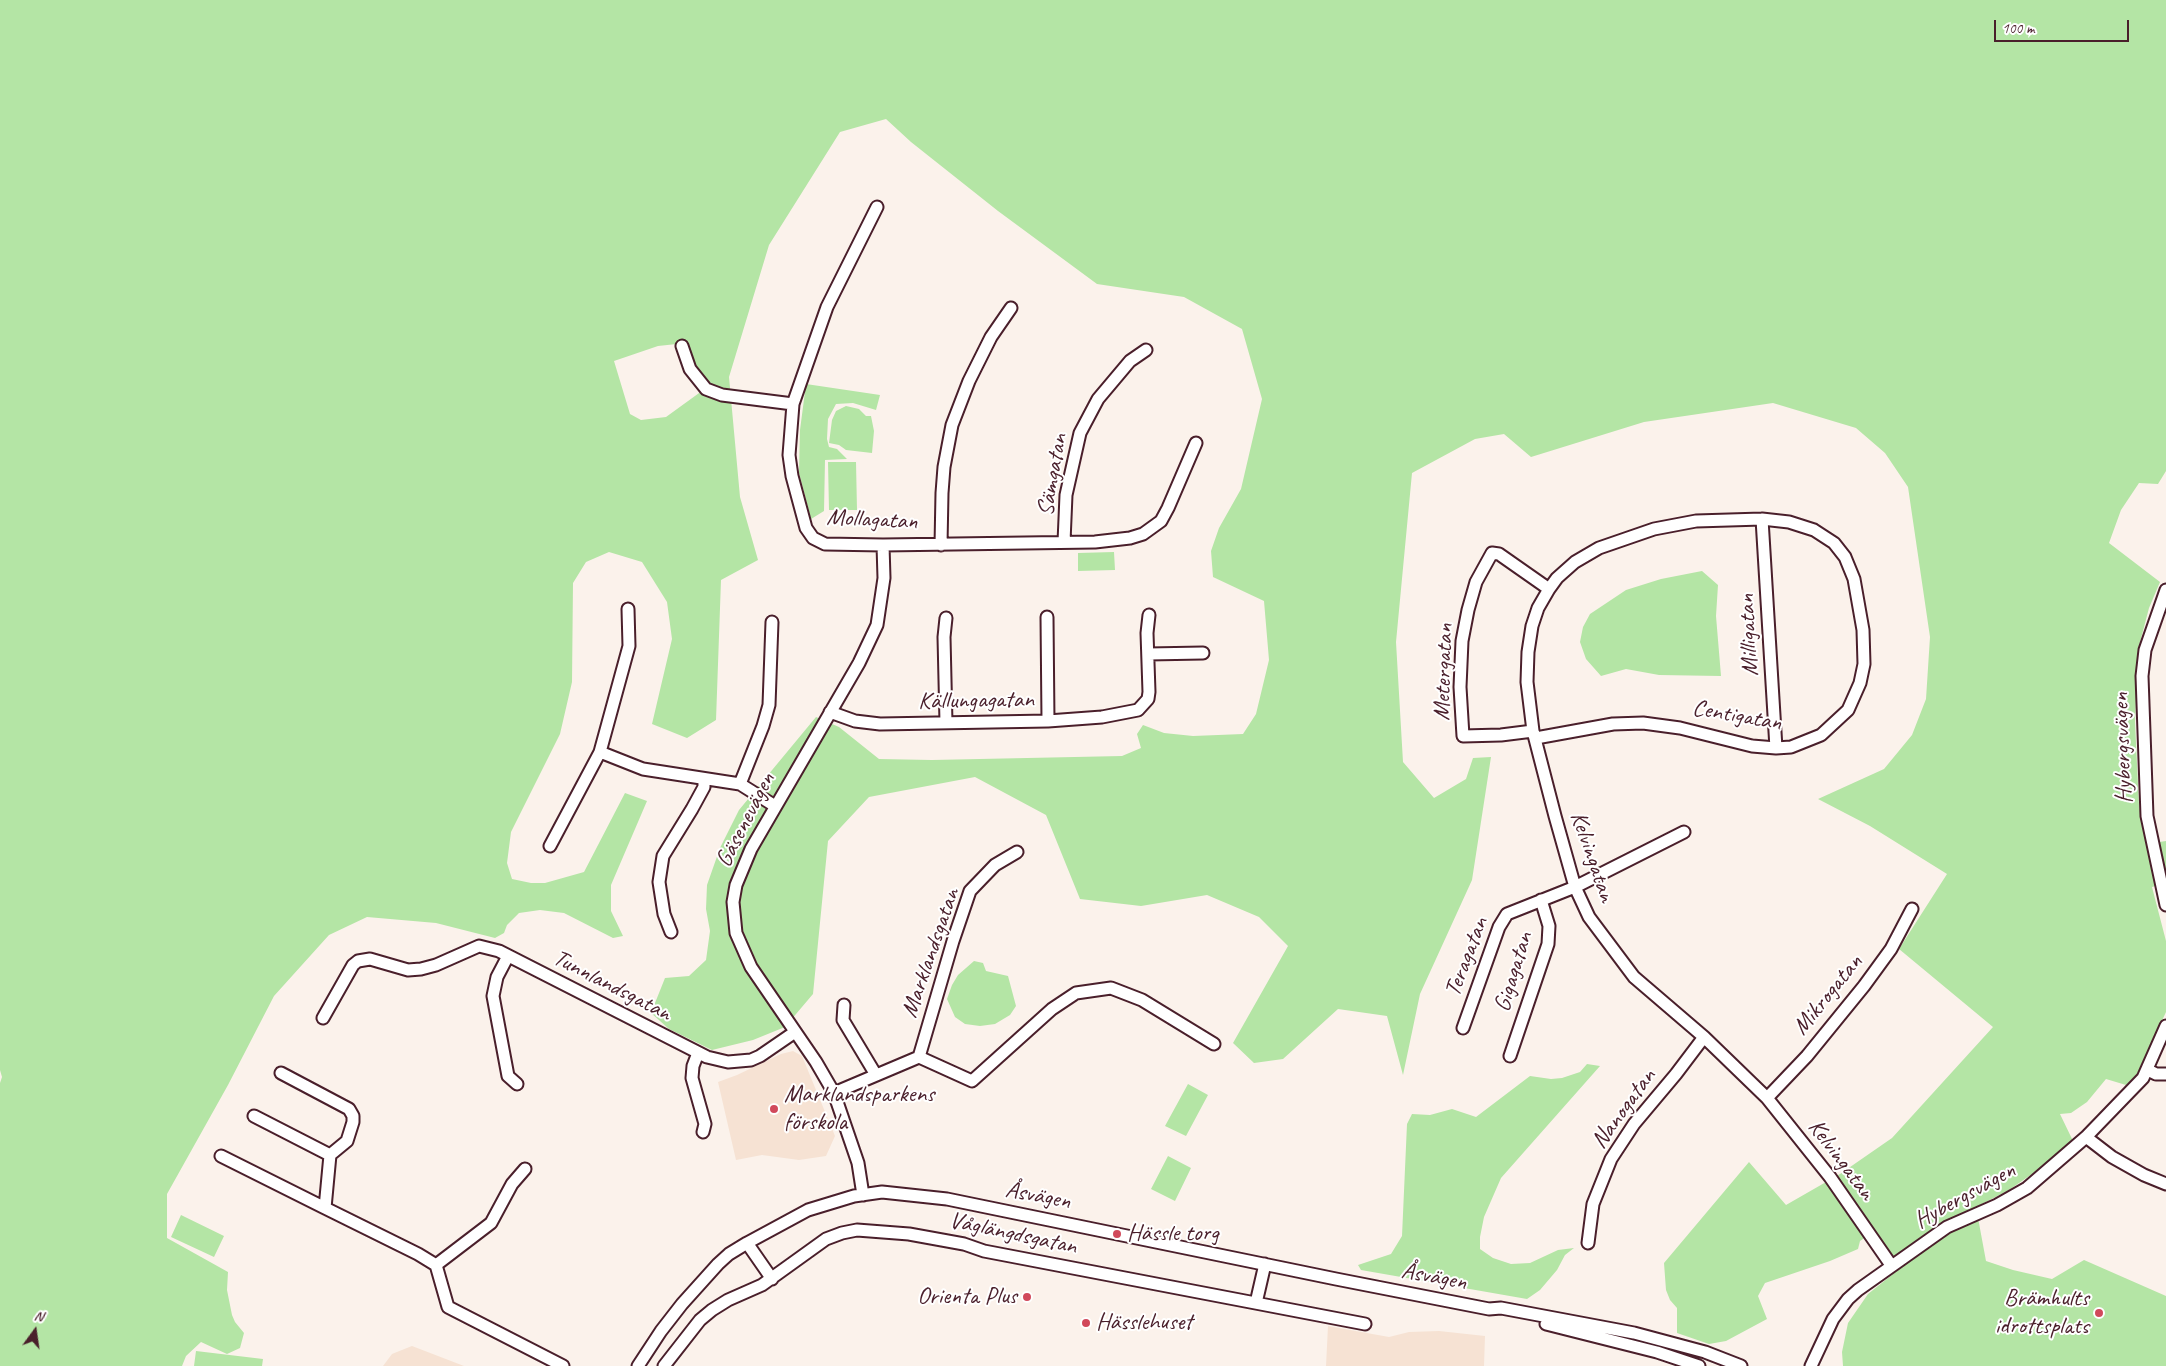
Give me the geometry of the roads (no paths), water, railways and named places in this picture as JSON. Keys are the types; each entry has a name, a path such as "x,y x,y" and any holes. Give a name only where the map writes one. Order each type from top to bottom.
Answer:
{"street":[{"name":"Mollagatan","path":"878,207 827,307 792,404 789,455 793,482 806,528 813,538 825,544 883,545 1094,542 1130,538 1153,528 1161,521 1196,443"},
{"path":"941,545 944,467 952,425 977,365 1011,308"},
{"path":"682,346 690,368 706,389 722,395 792,404"},
{"name":"Sämgatan","path":"1064,542 1066,495 1080,432 1098,399 1130,361 1146,350"},
{"name":"Kelvingatan","path":"1762,519 1696,521 1654,529 1598,548 1575,562 1557,578 1549,589 1535,617 1528,652 1527,682 1534,735 1575,887 1590,917 1628,970 1704,1037 1767,1098 1830,1176 1891,1265"},
{"name":"Milligatan","path":"1762,519 1776,748"},
{"name":"Centigatan","path":"1534,735 1613,724 1643,723 1680,728 1752,746 1776,748 1791,747 1821,735 1836,724 1848,710 1860,683 1864,647 1854,579 1845,557 1834,543 1814,530 1789,522 1762,519"},
{"name":"Gäsenevägen","path":"863,1194 858,1163 834,1094 816,1062 751,967 736,933 733,902 743,866 775,806 859,663 876,624 884,578 883,545"},
{"name":"Metergatan","path":"1534,735 1463,736 1460,687 1462,641 1476,582 1492,552 1498,554 1549,589"},
{"name":"Hybergsvägen","path":"2166,590 2146,650 2142,676 2147,816 2166,905"},
{"path":"550,846 600,752 629,646 628,609"},
{"path":"1148,615 1148,654 1203,653"},
{"path":"1047,617 1048,721"},
{"path":"946,618 944,637 946,723"},
{"path":"740,784 764,726 769,705 772,622"},
{"name":"Källungagatan","path":"830,712 844,718 865,723 1048,721 1123,714 1138,710 1148,699 1148,654"},
{"path":"600,752 643,769 704,780 740,784 775,806"},
{"path":"671,932 664,914 659,882 664,856 704,787 704,780"},
{"name":"Teragatan","path":"1464,1028 1499,927 1507,914 1575,887 1684,832"},
{"name":"Marklandsgatan","path":"919,1056 970,891 994,865 1017,852"},
{"name":"Gigagatan","path":"1510,1056 1548,944 1549,926 1541,900"},
{"name":"Mikrogatan","path":"1767,1098 1807,1056 1864,986 1891,949 1912,909"},
{"name":"Tunnlandsgatan","path":"323,1018 353,965 358,960 370,959 408,970 436,966 478,946 489,948 508,956 707,1058 728,1062 751,1060 795,1032"},
{"path":"508,956 498,977 493,996 508,1076 517,1084"},
{"name":"Marklandsgatan","path":"834,1094 919,1056 972,1081 1052,1009 1076,993 1111,988 1142,1000 1214,1044"},
{"path":"844,1005 842,1020 876,1075"},
{"name":"Hybergsvägen","path":"1811,1366 1838,1311 1858,1290 1947,1227 1997,1206 2020,1193 2086,1137 2136,1087 2148,1070 2166,1026"},
{"name":"Nanogatan","path":"1588,1243 1593,1204 1611,1158 1634,1124 1704,1037"},
{"path":"698,1053 693,1066 692,1078 706,1124 703,1132"},
{"path":"2148,1070 2156,1074 2166,1074"},
{"path":"281,1073 349,1109 353,1116 347,1142 330,1155 325,1208"},
{"path":"254,1116 330,1155"},
{"path":"2086,1137 2112,1156 2144,1175 2166,1184"},
{"path":"221,1156 418,1254 436,1265 448,1307 562,1366"},
{"path":"436,1265 491,1223 512,1184 525,1169"},
{"name":"Åsvägen","path":"638,1366 661,1331 696,1287 718,1264 747,1243 808,1210 863,1194 896,1193 947,1199 1489,1309 1499,1314 1604,1338 1699,1366"},
{"name":"Våglängdsgatan","path":"664,1366 700,1320 728,1300 752,1291 772,1279 791,1266 814,1246 842,1233 857,1230 892,1231 964,1244 1001,1255 1365,1324"},
{"path":"747,1243 772,1279"},
{"path":"1256,1304 1265,1264"},
{"name":"Åsvägen","path":"1489,1309 1501,1308 1634,1333 1705,1352 1741,1366"},
{"name":"Hybergsvägen","path":"1819,1352 1819,1366"}],"place":[{"name":"Marklandsparkens förskola","path":"774,1109"},
{"name":"Hässle torg","path":"1117,1234"},
{"name":"Orienta Plus","path":"1027,1297"},
{"name":"Brämhults idrottsplats","path":"2099,1313"},
{"name":"Hässlehuset","path":"1086,1323"}]}
